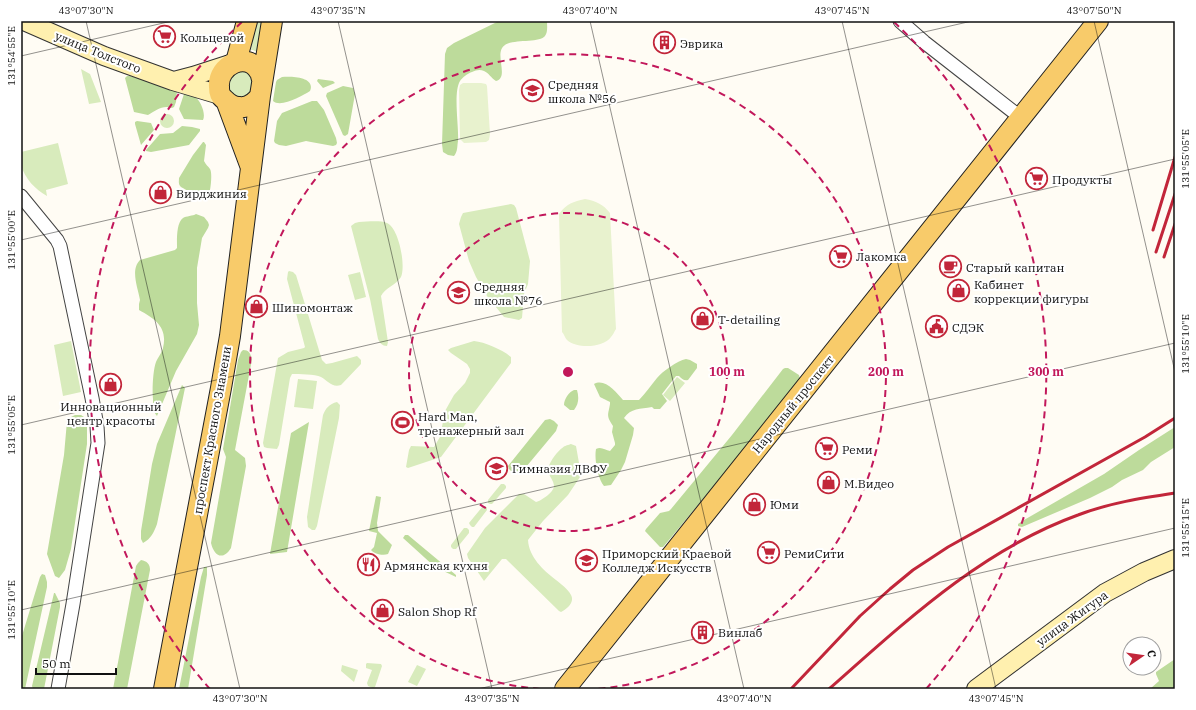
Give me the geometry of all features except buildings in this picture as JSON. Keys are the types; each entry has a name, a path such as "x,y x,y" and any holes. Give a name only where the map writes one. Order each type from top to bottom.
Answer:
{"main road":[{"name":"улица Толстого","path":"24,21 104,56 224,99"},
{"name":"проспект Красного Знамени","path":"247,21 233,63 223,71 219,77 218,84 251,168"},
{"name":"проспект Красного Знамени","path":"164,689 230,336 261,88 272,21"},
{"name":"Народный проспект","path":"565,689 1098,21"},
{"path":"173,81 233,63 245,62 255,66 260,71 261,88 257,100 252,104 239,107 234,106 224,99"},
{"name":"улица Жигура","path":"976,689 1105,593 1154,567 1175,559"}],"street":[{"path":"900,21 924,42 1020,117"},
{"path":"21,196 57,240 60,246 97,426 98,443 96,458 58,689"}],"green space":[{"path":"256,21 264,21 259,53 251,50"},
{"path":"499,21 547,21 547,33 538,40 514,42 505,45 500,53 502,75 500,79 496,81 486,72 480,70 469,73 460,81 457,93 457,148 454,156 448,155 443,152 442,144 445,54 447,48 454,43"},
{"path":"81,69 90,74 101,102 89,104"},
{"path":"241,70 251,74 255,87 246,98 230,96 226,79"},
{"path":"127,76 173,88 177,91 174,107 162,108 148,115 134,112 125,78"},
{"path":"282,77 297,77 306,80 310,83 310,91 302,96 286,102 277,103 273,101 276,82"},
{"path":"318,79 333,81 335,83 323,88 317,81"},
{"path":"463,83 481,83 486,84 487,86 490,134 489,140 486,142 464,143 460,139 459,90 460,85"},
{"path":"343,86 353,88 355,94 348,134 345,136 343,135 326,96 327,93"},
{"path":"186,93 194,96 199,101 203,111 203,120 184,119 179,109 184,94"},
{"path":"312,101 317,101 324,110 336,138 336,145 333,146 306,141 286,146 275,143 277,121 282,113"},
{"path":"164,114 170,114 174,118 174,124 170,128 164,128 160,124 160,118"},
{"path":"137,121 151,123 154,130 141,145 135,124"},
{"path":"182,126 200,129 189,145 151,152 146,151 160,134 173,133"},
{"path":"203,142 206,145 204,161 211,171 210,190 207,200 204,200 179,185 179,178"},
{"path":"58,143 68,184 46,190 47,196 38,190 25,175 21,163 21,152"},
{"path":"585,199 599,203 610,213 616,329 607,341 590,346 571,343 562,332 559,214 570,204"},
{"path":"511,204 516,208 530,261 528,284 524,294 522,318 519,320 504,317 487,296 469,261 459,224 463,213"},
{"path":"196,214 204,217 209,225 202,238 197,268 197,303 199,325 197,334 176,371 157,416 153,406 153,380 156,362 163,348 164,334 159,324 155,320 139,310 140,300 135,274 137,264 140,260 175,250 177,248 177,232 181,220 184,217"},
{"path":"377,221 387,223 391,226 398,239 402,256 403,265 401,277 381,296 388,342 387,346 381,344 378,339 370,299 351,226 359,222"},
{"path":"289,271 296,275 322,360 326,364 357,356 361,360 361,364 341,385 338,386 333,385 318,376 292,374 277,449 264,447 263,443 278,358 288,352 305,347 287,279"},
{"path":"360,272 366,297 355,300 348,275"},
{"path":"71,341 81,392 63,396 54,345"},
{"path":"474,341 494,347 503,352 511,357 511,363 441,457 408,468 406,467 411,446 434,447 440,437 445,411 454,395 465,383 470,373 470,369 467,364 448,350"},
{"path":"243,350 249,352 252,359 235,450 245,458 246,466 231,548 225,555 222,556 214,551 211,543 226,457 223,449 238,360"},
{"path":"686,359 697,364 697,368 688,380 684,380 679,376 676,376 662,394 667,401 660,409 654,409 652,407 636,410 630,412 624,418 634,428 633,435 621,470 611,485 604,486 597,469 596,449 601,448 610,451 615,443 612,432 613,426 608,415 610,402 600,397 594,384 606,384 623,400 639,400 663,372 674,364"},
{"path":"785,368 788,368 799,375 800,379 664,546 660,547 645,531 646,529 660,513 671,509"},
{"path":"677,377 685,383 670,401 663,395"},
{"path":"298,379 317,381 313,409 294,407"},
{"path":"182,385 185,388 157,524 150,537 143,543 141,539 141,531 152,464 157,444"},
{"path":"577,390 578,403 574,410 570,410 564,405 564,403 570,392"},
{"path":"337,402 340,405 339,418 317,526 315,530 312,530 308,527 307,517 323,415 328,407"},
{"path":"75,415 81,415 84,417 87,427 87,444 71,549 65,570 59,578 55,576 47,554 64,455 67,421"},
{"path":"550,419 558,425 556,431 521,473 513,473 508,466 545,420"},
{"path":"309,422 287,552 270,554 291,433"},
{"path":"1175,427 1175,447 1151,462 1143,470 1090,498 1022,527 1018,526 1018,524 1024,520 1104,474"},
{"path":"571,444 576,446 580,477 568,495 543,521 528,540 531,552 538,563 571,595 571,603 561,612 506,559 502,559 484,581 468,558 467,554 485,528 519,494 524,494 536,502 550,493 554,486 549,475 548,468 559,450"},
{"path":"501,484 504,484 506,488 492,504 488,503 488,500"},
{"path":"376,496 381,497 377,523 378,531 392,545 388,554 386,555 376,554 371,550 374,547 377,533 369,531"},
{"path":"483,506 487,508 487,510 474,527 472,527 469,523"},
{"path":"464,528 469,530 469,533 456,549 453,549 451,545"},
{"path":"405,535 408,535 456,575 456,577 435,567 403,538"},
{"path":"141,560 148,563 150,570 127,689 113,689 136,566"},
{"path":"204,567 207,567 207,575 188,689 179,689 201,577"},
{"path":"42,574 45,575 47,587 25,689 21,689 21,639"},
{"path":"54,593 60,603 60,607 44,689 33,689 32,686"},
{"path":"1175,659 1175,689 1150,689 1159,681 1157,676 1162,676 1162,668"},
{"path":"367,663 381,664 382,666 375,687 373,688 368,686 367,683 372,670 366,668"},
{"path":"342,665 358,670 354,682 341,671"},
{"path":"417,665 426,669 417,686 408,682"}],"railway":[{"path":"1153,230 1175,157"},
{"path":"1156,252 1175,194"},
{"path":"1164,257 1175,224"},
{"path":"791,689 860,616 913,570 948,547 1145,437 1175,418"},
{"path":"829,689 886,638 946,590 1009,548 1043,530 1078,515 1102,507 1126,501 1175,493"}],"place":[{"name":"Кольцевой","path":"164,37"},
{"name":"Эврика","path":"664,43"},
{"name":"Средняя школа №56","path":"532,91"},
{"name":"Продукты","path":"1037,179"},
{"name":"Вирджиния","path":"161,193"},
{"name":"Лакомка","path":"840,256"},
{"name":"Старый капитан","path":"950,267"},
{"name":"Кабинет коррекции фигуры","path":"959,291"},
{"name":"Средняя школа №76","path":"458,293"},
{"name":"Шиномонтаж","path":"256,307"},
{"name":"T-detailing","path":"703,319"},
{"name":"СДЭК","path":"936,327"},
{"name":"Инновационный центр красоты","path":"111,385"},
{"name":"Hard Man, тренажерный зал","path":"403,423"},
{"name":"Реми","path":"826,449"},
{"name":"Гимназия ДВФУ","path":"497,468"},
{"name":"М.Видео","path":"828,483"},
{"name":"Юми","path":"754,504"},
{"name":"РемиСити","path":"769,553"},
{"name":"Приморский Краевой Колледж Искусств","path":"586,560"},
{"name":"Армянская кухня","path":"368,565"},
{"name":"Salon Shop Rf","path":"383,611"},
{"name":"Винлаб","path":"702,632"}]}
